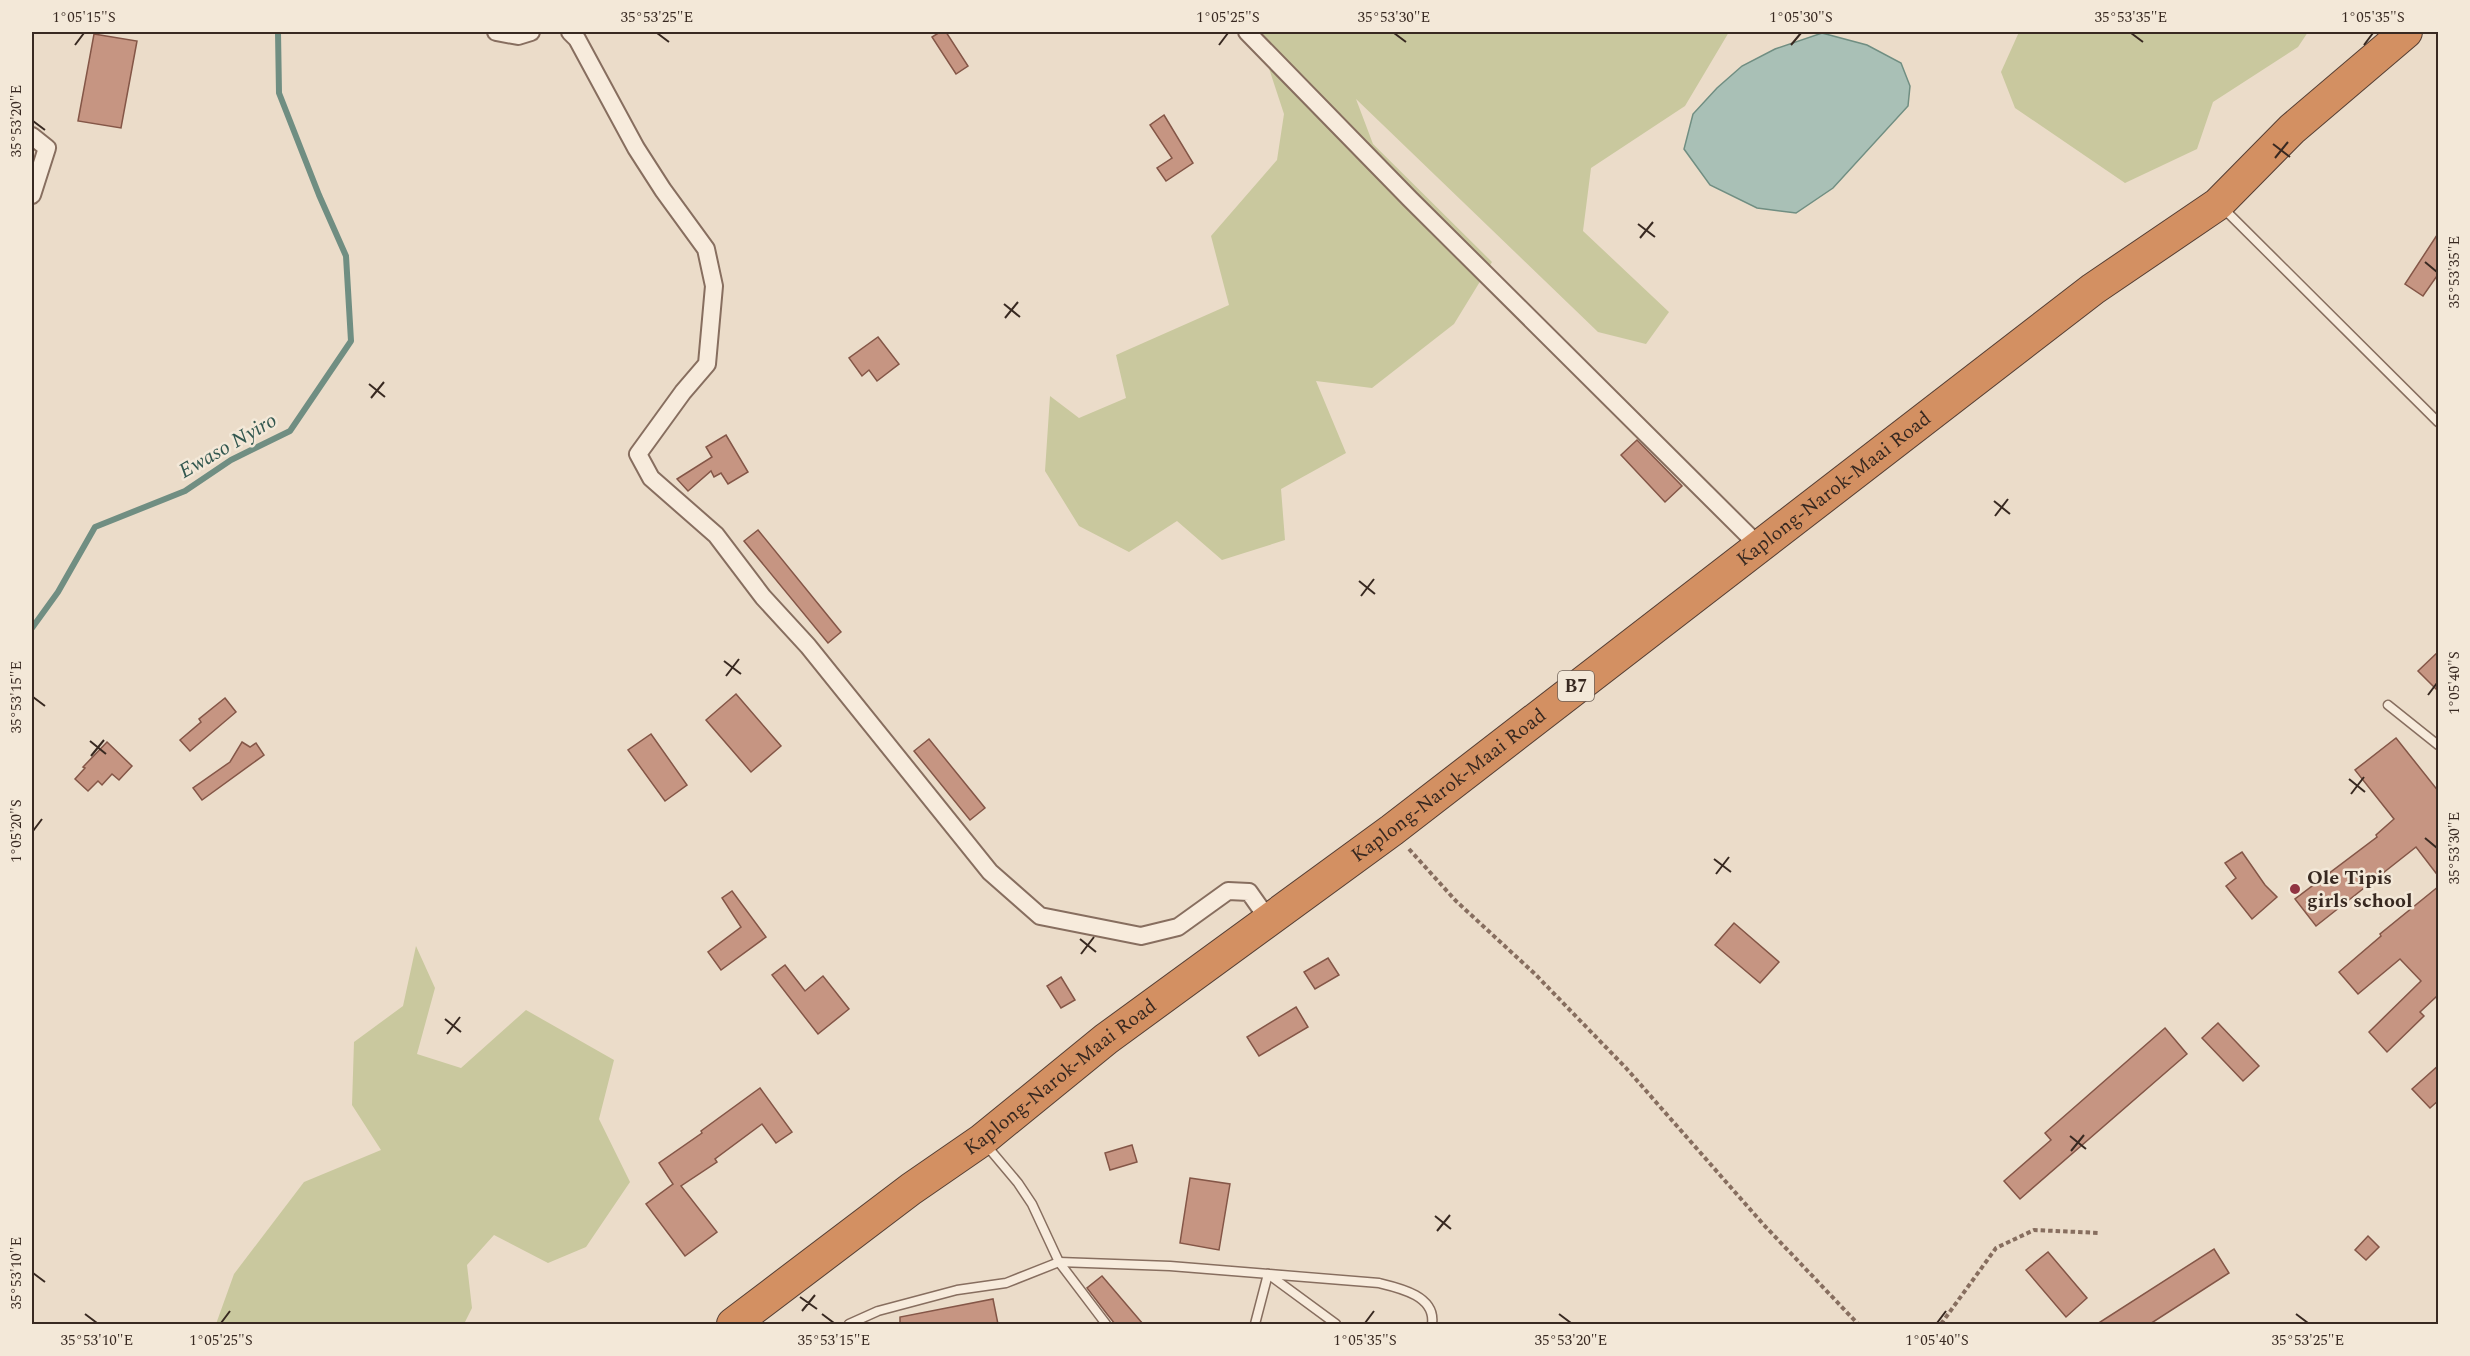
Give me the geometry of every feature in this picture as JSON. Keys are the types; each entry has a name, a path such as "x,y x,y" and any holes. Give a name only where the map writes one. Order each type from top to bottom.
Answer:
{"highway":[{"name":"Kaplong-Narok-Maai Road","path":"733,1324 911,1189 982,1140 1106,1039 1392,830 2093,289 2218,204 2292,129 2406,32"}],"street":[{"path":"496,32 518,36 531,32"},
{"path":"570,32 577,39 636,148 705,249 714,286 707,364 638,454 651,478 716,536 763,597 808,646 990,872 1040,916 1141,936 1178,927 1228,891 1250,892 1268,919"},
{"path":"1247,32 1410,199 1759,546"},
{"path":"32,136 47,148 32,195"}],"lane":[{"path":"2218,204 2439,422"},
{"path":"2388,705 2439,745"},
{"path":"982,1140 1018,1183 1032,1204 1059,1262 1106,1324"},
{"path":"849,1324 878,1311 946,1293 1006,1282 1059,1262 1170,1266 1379,1284 1403,1289 1425,1301 1433,1318 1432,1324"},
{"path":"1255,1324 1268,1274"},
{"path":"1268,1274 1336,1324"}],"path":[{"path":"1392,830 1456,901 1535,974 1626,1068 1763,1224 1858,1324"},
{"path":"1941,1324 1996,1248 2034,1230 2100,1233"}],"green space":[{"path":"1257,32 1729,32 1685,106 1591,168 1583,231 1669,312 1646,344 1598,332 1356,99 1373,144 1492,262 1454,324 1372,388 1316,381 1346,453 1281,489 1285,540 1222,560 1177,521 1129,552 1079,526 1045,471 1050,396 1079,418 1126,398 1116,355 1229,305 1211,236 1277,160 1284,114"},
{"path":"2019,32 2308,32 2298,47 2213,102 2197,149 2125,183 2015,108 2001,72"},
{"path":"416,946 435,988 417,1054 461,1068 526,1010 614,1060 599,1119 630,1182 586,1247 548,1263 494,1235 467,1265 472,1308 464,1324 216,1324 234,1274 304,1182 381,1150 352,1105 354,1042 403,1006"}],"shaded area":[{"path":"1822,33 1867,45 1901,63 1910,86 1908,106 1833,188 1796,213 1757,208 1710,185 1684,149 1693,114 1742,66 1775,49"}],"building":[{"path":"940,32 946,32 968,66 956,74 932,37"},
{"path":"94,34 137,41 121,128 78,121"},
{"path":"1164,115 1193,163 1166,181 1157,168 1172,158 1150,125"},
{"path":"2439,232 2439,273 2423,296 2405,284"},
{"path":"878,337 899,364 877,381 869,370 862,376 849,358"},
{"path":"726,435 748,472 728,484 721,473 714,477 711,471 688,491 677,479 712,457 706,447"},
{"path":"1637,440 1682,486 1665,502 1621,455"},
{"path":"758,530 841,632 828,643 744,541"},
{"path":"2439,651 2439,692 2418,671"},
{"path":"736,694 781,746 751,772 706,720"},
{"path":"225,698 236,712 190,751 180,740 201,722 199,719"},
{"path":"651,734 687,785 665,801 628,750"},
{"path":"2396,738 2439,792 2439,877 2416,847 2316,926 2295,899 2377,837 2376,835 2394,819 2355,770"},
{"path":"929,739 985,808 970,820 914,751"},
{"path":"107,742 132,766 119,780 112,774 102,785 98,781 88,791 75,779"},
{"path":"242,742 250,747 256,743 264,755 202,800 193,788 230,762"},
{"path":"2242,852 2265,885 2277,897 2252,919 2226,886 2236,878 2225,863"},
{"path":"2439,886 2439,999 2436,997 2420,1012 2424,1016 2387,1052 2369,1032 2421,981 2400,959 2358,994 2339,972 2381,936 2380,934"},
{"path":"732,891 766,937 721,970 708,952 741,927 722,898"},
{"path":"1734,923 1779,962 1760,983 1715,945"},
{"path":"1328,958 1339,975 1315,989 1304,972"},
{"path":"785,965 805,991 823,976 849,1009 818,1034 772,975"},
{"path":"1061,977 1075,1000 1061,1008 1047,986"},
{"path":"1296,1007 1308,1027 1259,1056 1247,1037"},
{"path":"2218,1023 2259,1066 2243,1081 2202,1038"},
{"path":"2165,1028 2187,1054 2020,1199 2004,1181 2051,1140 2045,1133"},
{"path":"2439,1065 2439,1100 2430,1108 2412,1089"},
{"path":"760,1088 792,1132 776,1143 762,1124 715,1159 717,1162 681,1186 717,1232 685,1256 646,1204 673,1184 659,1163"},
{"path":"1132,1145 1137,1162 1110,1170 1105,1153"},
{"path":"1190,1178 1230,1184 1219,1250 1180,1243"},
{"path":"2368,1236 2379,1247 2366,1260 2355,1250"},
{"path":"2214,1249 2229,1273 2150,1324 2097,1324"},
{"path":"2048,1252 2087,1298 2066,1317 2026,1270"},
{"path":"1102,1276 1143,1324 1115,1324 1087,1288"},
{"path":"993,1299 998,1324 900,1324 900,1317"}],"waterway":[{"name":"Ewaso Nyiro","path":"32,628 58,592 95,527 185,491 231,460 290,431 351,341 346,256 279,93 278,32"}],"place":[{"name":"Ole Tipis girls school","path":"2295,889"}]}
